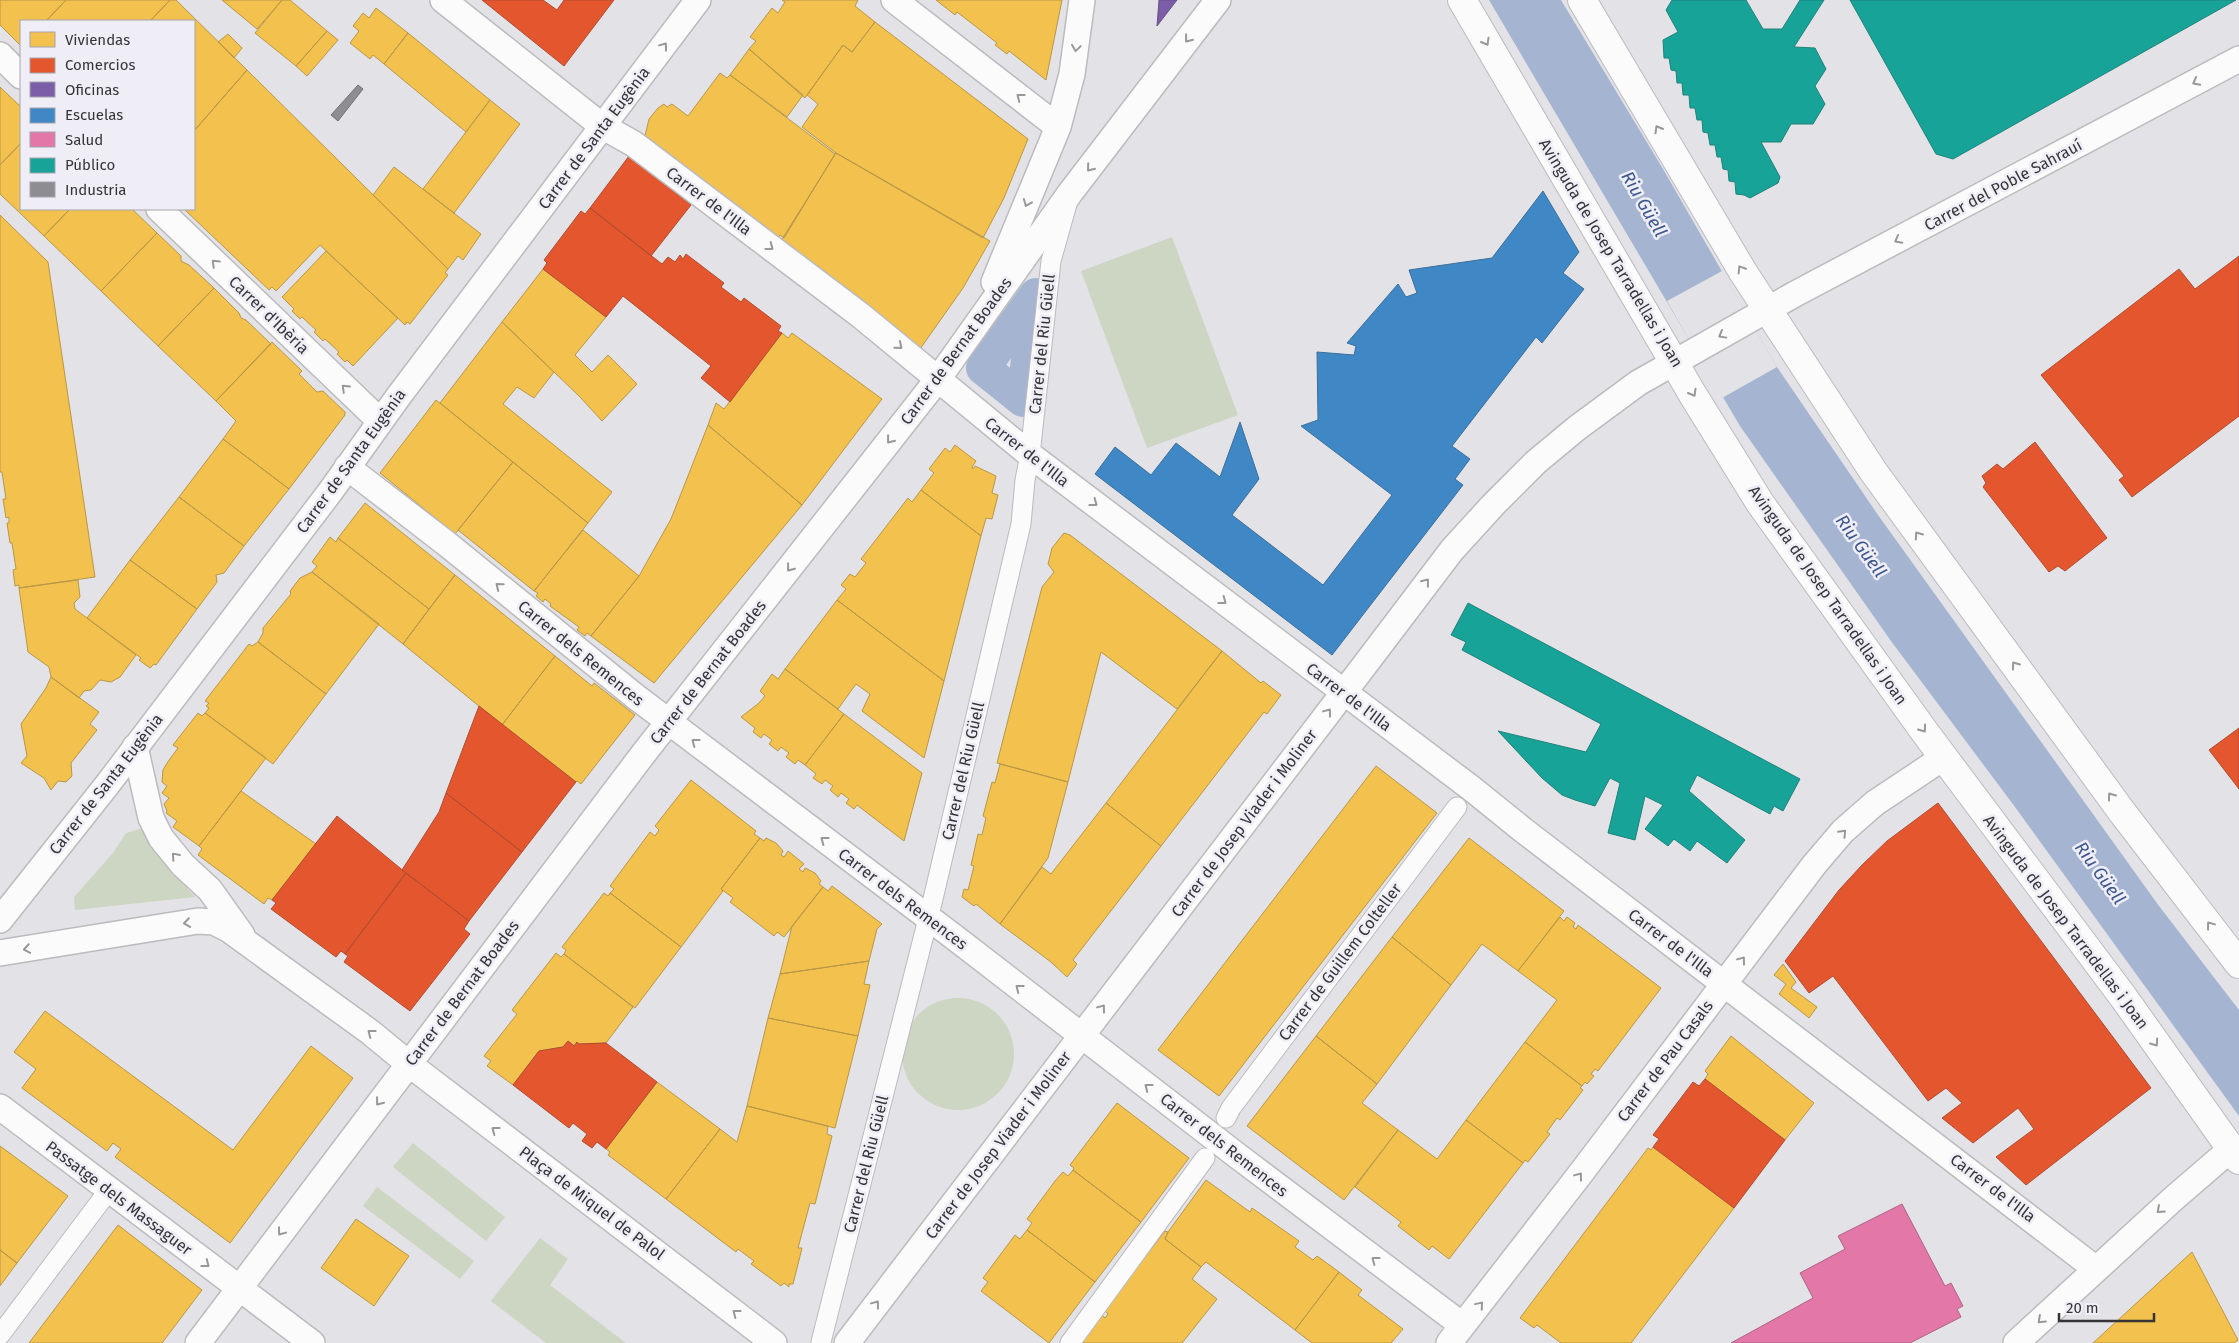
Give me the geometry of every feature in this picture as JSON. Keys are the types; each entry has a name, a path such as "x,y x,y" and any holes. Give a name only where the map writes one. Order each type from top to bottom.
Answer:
{"street":[{"name":"Carrer de l'Illa","path":"443,0 602,126 634,144 837,297 1030,455 1725,983 2096,1269"},
{"name":"Carrer de Santa Eugènia","path":"0,920 135,747 698,0"},
{"path":"894,0 1058,127"},
{"path":"978,322 1058,127 1072,74 1082,0"},
{"name":"Carrer de Bernat Boades","path":"198,1343 669,722 938,379 1070,193 1218,0"},
{"name":"Avinguda de Josep Tarradellas i Joan","path":"1462,0 1683,358 1760,503 1944,757 2124,998 2235,1155"},
{"path":"1582,0 1743,272 1760,314 1922,541 2122,812 2239,964"},
{"path":"0,55 20,75"},
{"name":"Carrer del Poble Sahrauí","path":"1683,358 1760,314 2239,59"},
{"name":"Carrer del Riu Güell","path":"821,1342 928,918 1021,524 1024,480 1030,455 1051,262 1070,193"},
{"name":"Carrer d'Ibèria","path":"159,210 380,422"},
{"name":"Carrer de Josep Viader i Moliner","path":"846,1343 1452,550 1536,462 1577,428 1638,383 1683,358"},
{"name":"Carrer dels Remences","path":"347,467 669,722 1414,1289 1456,1334"},
{"path":"135,747 151,818 161,838 184,865 210,890 248,943"},
{"name":"Carrer de Pau Casals","path":"1456,1334 1490,1292 1814,865 1844,831 1875,803 1944,757"},
{"name":"Carrer de Guillem Colteller","path":"1226,1118 1231,1108 1456,807"},
{"name":"Plaça de Miquel de Palol","path":"0,953 198,921 214,922 228,929 370,1032 409,1064 774,1343"},
{"name":"Passatge dels Massaguer","path":"0,1107 238,1289"},
{"path":"2016,1343 2173,1199 2235,1155"},
{"path":"1070,1343 1205,1158"},
{"path":"0,1335 109,1190"},
{"path":"238,1289 312,1343"}],"green space":[{"path":"1172,237 1238,415 1147,448 1081,271"},
{"path":"143,828 173,873 195,897 75,910 74,897 113,853 126,833"},
{"path":"958,998 979,1002 997,1015 1010,1033 1014,1054 1010,1075 997,1093 979,1106 958,1110 937,1106 919,1093 906,1075 902,1054 906,1033 919,1015 937,1002"},
{"path":"413,1143 505,1217 486,1241 393,1167"},
{"path":"377,1187 474,1261 460,1279 363,1206"},
{"path":"540,1238 568,1259 550,1285 626,1343 546,1343 491,1301"}],"water":[{"name":"Riu Güell","path":"1489,0 1561,0 1663,169 1777,367 1878,515 2159,906 2239,1010 2239,1116 2015,807 1891,641 1740,426"}],"pier":[{"path":"1722,271 1777,367 1722,398 1667,301"}],"building: Viviendas":[{"path":"0,0 66,0 47,20 20,20 20,45 0,25"},
{"path":"66,0 170,0 151,20 47,20"},
{"path":"170,0 176,0 247,70 195,130 195,20 151,20"},
{"path":"222,0 282,0 257,29"},
{"path":"282,0 290,0 327,31 296,66 255,33"},
{"path":"782,0 858,0 855,6 875,22 852,52 843,45 805,98 749,49 756,41 750,37 772,8 778,13 785,2"},
{"path":"936,0 1062,0 1046,80 1009,51 1007,54 995,45 997,43 957,12 955,15"},
{"path":"376,8 408,33 384,64 373,55 370,59 350,43 359,31 353,26 363,13 369,18"},
{"path":"875,22 1028,139 1004,198 983,238 836,153 802,127 818,104 807,95 843,45 852,52"},
{"path":"327,31 338,40 307,76 296,66"},
{"path":"408,33 490,100 466,132 384,64"},
{"path":"228,34 242,48 234,58 218,42"},
{"path":"749,49 803,95 787,117 730,75"},
{"path":"247,70 448,269 445,273 448,275 410,324 407,322 405,325 320,245 276,291 272,287 269,290 185,210 195,210 195,130"},
{"path":"720,73 727,78 730,75 835,154 784,238 780,235 778,238 645,136 649,119 658,108 664,104 667,107 672,104 688,116"},
{"path":"0,87 20,106 20,144 0,165"},
{"path":"490,100 520,124 454,213 423,189"},
{"path":"20,144 20,210 69,210 44,236 0,194 0,165"},
{"path":"836,153 990,241 963,288 920,349 779,244"},
{"path":"394,167 481,234 463,260 458,256 448,269 373,195"},
{"path":"69,210 133,210 157,233 101,291 44,236"},
{"path":"0,215 48,262 95,577 19,588 19,585 15,586 13,570 16,569 7,523 9,523 9,517 6,518 3,499 6,499 2,472 0,472"},
{"path":"157,233 181,256 181,261 189,265 214,288 158,346 101,291"},
{"path":"326,251 398,318 353,366 347,360 345,362 337,354 339,352 325,339 323,341 314,332 316,330 302,317 300,319 292,311 294,309 282,297"},
{"path":"543,269 606,317 575,355 592,372 608,355 637,384 602,421 580,397 502,322"},
{"path":"214,288 239,313 241,318 246,320 271,344 216,401 158,346"},
{"path":"502,322 554,372 534,398 517,387 503,404 612,492 588,523 440,403"},
{"path":"782,333 788,338 792,333 882,399 802,505 708,425 716,403 724,409"},
{"path":"272,342 302,371 299,374 317,392 323,391 345,412 345,415 289,489 223,439 236,421 216,401"},
{"path":"436,400 513,462 455,534 380,473"},
{"path":"708,425 802,505 654,683 591,636 639,576 671,519"},
{"path":"223,439 289,489 244,546 179,497"},
{"path":"955,445 976,461 972,467 973,469 975,466 996,476 992,493 998,495 992,519 986,518 981,536 921,490 934,473 929,469 945,448 950,452"},
{"path":"513,462 588,523 534,591 458,530"},
{"path":"921,490 981,536 944,681 837,600 846,589 841,585 850,574 855,577 866,563 861,559 908,498 912,502"},
{"path":"179,497 244,546 224,573 216,575 217,582 197,609 130,560"},
{"path":"365,503 455,575 429,609 338,538"},
{"path":"583,530 639,576 591,636 587,633 585,636 577,630 579,627 550,606 551,604 545,599 543,602 536,596 538,593 534,591"},
{"path":"1064,533 1070,535 1222,651 1177,709 1101,652 1068,782 997,763 1042,587 1054,572 1048,564 1052,548"},
{"path":"330,537 336,542 338,538 429,609 403,644 312,572 317,566 312,562"},
{"path":"130,560 197,609 156,665 154,664 150,668 139,660 141,658 87,618"},
{"path":"312,572 379,624 326,694 258,642 263,633 263,628 291,594 290,591 300,578"},
{"path":"455,575 555,656 502,725 403,644"},
{"path":"78,580 80,597 74,603 75,609 136,655 120,677 111,682 100,680 91,690 84,691 79,698 51,677 49,667 28,652 19,588"},
{"path":"837,600 944,681 924,758 862,711 870,694 856,684 838,709 785,669"},
{"path":"258,642 326,694 273,764 205,713 209,708 206,706 209,703 205,701 249,644 252,646"},
{"path":"1222,651 1261,683 1263,681 1281,695 1267,714 1264,712 1161,846 1106,803"},
{"path":"555,656 592,686 594,683 635,715 581,784 502,725"},
{"path":"785,669 844,714 805,765 798,760 795,764 786,757 789,753 781,747 778,751 769,744 772,740 764,734 761,738 753,732 755,728 741,717 765,696 760,691 772,674 778,679"},
{"path":"51,677 99,712 90,724 97,730 71,763 72,776 66,782 58,781 51,790 44,778 21,763 27,756 21,724 46,688"},
{"path":"198,713 202,716 205,713 266,758 199,846 173,827 177,821 166,813 164,804 169,798 162,793 167,786 162,782 163,770 178,748 173,745"},
{"path":"844,714 922,773 904,841 857,805 854,809 846,803 849,799 841,793 838,797 830,790 833,786 825,780 822,784 813,778 816,774 805,765"},
{"path":"1000,764 1068,782 1048,858 1000,924 976,904 974,906 962,897 964,889 968,890 974,866 971,865 978,834 982,835 986,818 983,816 992,782 995,783"},
{"path":"1376,766 1437,813 1219,1096 1158,1050"},
{"path":"691,780 756,831 754,834 760,838 721,889 723,891 681,947 610,893 614,889 610,886 650,832 655,836 659,830 655,826"},
{"path":"241,791 316,844 272,900 268,898 264,904 198,855 202,849 199,846"},
{"path":"1106,803 1161,846 1073,960 1077,964 1067,977 1051,962 1000,924 1042,867 1051,874"},
{"path":"760,838 764,841 766,838 776,843 783,851 781,855 784,857 788,851 804,864 799,869 803,872 805,868 815,873 821,881 819,884 823,887 784,937 777,932 774,936 730,902 733,898 721,889"},
{"path":"1469,838 1564,911 1518,971 1482,944 1451,985 1392,937"},
{"path":"832,886 882,924 877,929 869,961 780,974 792,926 823,887 828,891"},
{"path":"604,893 608,896 610,893 681,947 635,1008 564,954 566,950 562,947"},
{"path":"1560,917 1564,921 1567,917 1575,923 1573,927 1576,929 1578,925 1661,988 1598,1071 1595,1069 1591,1074 1594,1076 1587,1084 1585,1082 1582,1086 1525,1042 1557,1000 1518,971"},
{"path":"1392,937 1451,985 1377,1084 1316,1036"},
{"path":"556,953 561,957 564,954 633,1007 606,1043 579,1044 577,1042 574,1046 568,1041 563,1047 539,1051 513,1085 487,1066 491,1061 484,1056 517,1014 512,1010"},
{"path":"869,961 864,984 870,985 858,1036 768,1018 780,974"},
{"path":"1783,964 1796,982 1791,988 1817,1007 1809,1018 1779,994 1786,984 1774,975"},
{"path":"45,1011 233,1150 311,1046 353,1078 230,1243 115,1157 121,1149 113,1143 107,1151 22,1088 36,1069 14,1052"},
{"path":"768,1018 858,1036 835,1128 747,1106"},
{"path":"1316,1036 1377,1084 1362,1103 1398,1130 1344,1200 1247,1126"},
{"path":"1731,1036 1814,1103 1785,1140 1705,1079 1708,1074 1705,1071"},
{"path":"1525,1042 1582,1086 1580,1088 1583,1090 1560,1120 1557,1118 1547,1132 1550,1134 1528,1162 1525,1160 1523,1163 1466,1120"},
{"path":"657,1082 720,1129 666,1199 608,1155 610,1152 606,1149"},
{"path":"1117,1103 1189,1158 1141,1222 1073,1170 1074,1168 1070,1165"},
{"path":"747,1106 828,1126 827,1134 832,1136 815,1204 810,1203 798,1248 802,1248 793,1284 789,1284 789,1287 784,1283 781,1286 751,1264 754,1261 738,1249 736,1252 666,1199 720,1129 737,1142"},
{"path":"1466,1120 1523,1163 1449,1259 1432,1246 1429,1250 1398,1226 1401,1222 1355,1187 1398,1130 1437,1159"},
{"path":"0,1146 68,1196 17,1263 0,1250"},
{"path":"1653,1147 1734,1208 1631,1343 1561,1343 1537,1325 1534,1328 1520,1318 1648,1148 1651,1150"},
{"path":"1073,1170 1141,1222 1095,1282 1027,1230 1032,1223 1027,1219 1055,1181 1063,1172 1068,1176"},
{"path":"1206,1180 1250,1212 1252,1208 1299,1241 1295,1247 1313,1260 1317,1256 1339,1272 1295,1330 1206,1262 1201,1267 1165,1239 1168,1232"},
{"path":"356,1219 409,1256 374,1306 321,1268"},
{"path":"118,1225 202,1290 162,1343 29,1343"},
{"path":"1027,1230 1095,1282 1049,1343 981,1291 988,1282 983,1278 1015,1235 1020,1239"},
{"path":"1165,1231 1168,1232 1165,1239 1201,1267 1192,1279 1217,1299 1182,1343 1079,1343 1101,1314 1105,1318 1108,1314 1104,1310"},
{"path":"0,1250 17,1263 0,1286"},
{"path":"2192,1252 2238,1340 2234,1343 2093,1343"},
{"path":"1339,1272 1362,1290 1358,1295 1403,1329 1391,1343 1312,1343 1295,1330"}],"building: Comercios":[{"path":"482,0 543,0 557,10 564,0 614,0 564,66"},
{"path":"629,156 691,205 651,256 590,208"},
{"path":"590,208 662,264 668,257 675,262 680,255 683,259 686,254 724,283 721,287 741,302 744,298 781,326 778,331 782,333 730,402 701,378 711,366 623,296 606,317 543,269 547,263 544,260 581,211 585,214"},
{"path":"2239,256 2239,416 2132,497 2119,480 2124,476 2041,375 2179,269 2195,289"},
{"path":"2035,442 2107,538 2065,571 2058,566 2049,572 1983,487 1986,483 1982,476 1997,464 2003,469"},
{"path":"479,706 576,782 522,852 446,793"},
{"path":"2239,728 2239,789 2209,750"},
{"path":"446,793 522,852 469,921 402,870 439,812"},
{"path":"1938,803 2151,1088 2026,1185 1996,1157 2034,1129 2018,1108 1973,1143 1942,1118 1962,1103 1946,1088 1928,1101 1833,976 1809,993 1785,961 1839,890 1862,865 1887,841"},
{"path":"337,816 406,873 345,954 341,951 336,957 271,909 276,903 272,900"},
{"path":"406,873 469,921 464,929 470,934 410,1011 344,962 348,956 345,954"},
{"path":"568,1041 574,1046 577,1042 579,1044 606,1043 657,1082 606,1149 597,1142 592,1148 582,1141 587,1134 573,1123 569,1128 513,1085 539,1051 563,1047"},
{"path":"1705,1079 1785,1140 1734,1208 1653,1147 1659,1139 1653,1135 1693,1082 1699,1086"}],"building: Oficinas":[{"path":"1159,0 1177,0 1157,26"}],"building: Escuelas":[{"path":"1543,191 1579,252 1563,273 1584,289 1542,343 1536,337 1452,446 1470,459 1455,479 1463,485 1332,655 1095,474 1115,447 1151,475 1176,443 1220,477 1240,422 1259,479 1232,515 1323,585 1392,495 1301,426 1318,420 1317,352 1354,355 1356,346 1347,343 1398,284 1406,297 1417,293 1409,270 1492,258"}],"building: Salud":[{"path":"1902,1204 1945,1286 1951,1283 1963,1306 1957,1309 1961,1317 1910,1343 1731,1343 1813,1298 1800,1273 1845,1249 1838,1236"}],"building: Público":[{"path":"1672,0 1746,0 1763,29 1782,29 1800,0 1824,0 1794,47 1815,48 1826,69 1815,86 1825,104 1813,124 1791,124 1781,142 1761,142 1780,177 1778,183 1750,198 1736,194 1735,182 1729,181 1728,170 1723,169 1721,157 1717,157 1715,145 1710,145 1708,133 1703,132 1702,120 1697,120 1695,108 1690,108 1689,95 1683,95 1682,83 1677,83 1676,71 1671,70 1669,58 1664,58 1663,40 1678,32 1666,10"},
{"path":"1850,0 2236,0 1953,159 1936,154"},
{"path":"1468,603 1800,779 1783,811 1774,806 1770,814 1697,775 1689,791 1745,840 1727,863 1697,841 1690,851 1674,839 1668,846 1645,829 1663,805 1645,796 1635,840 1608,833 1620,783 1610,778 1595,806 1562,795 1542,778 1498,731 1586,752 1601,724 1462,650 1466,642 1451,635"}],"building: Industria":[{"path":"358,85 363,89 338,121 331,115"}],"waterway":[{"path":"1036,295 1023,400 983,368 1036,295"}]}
